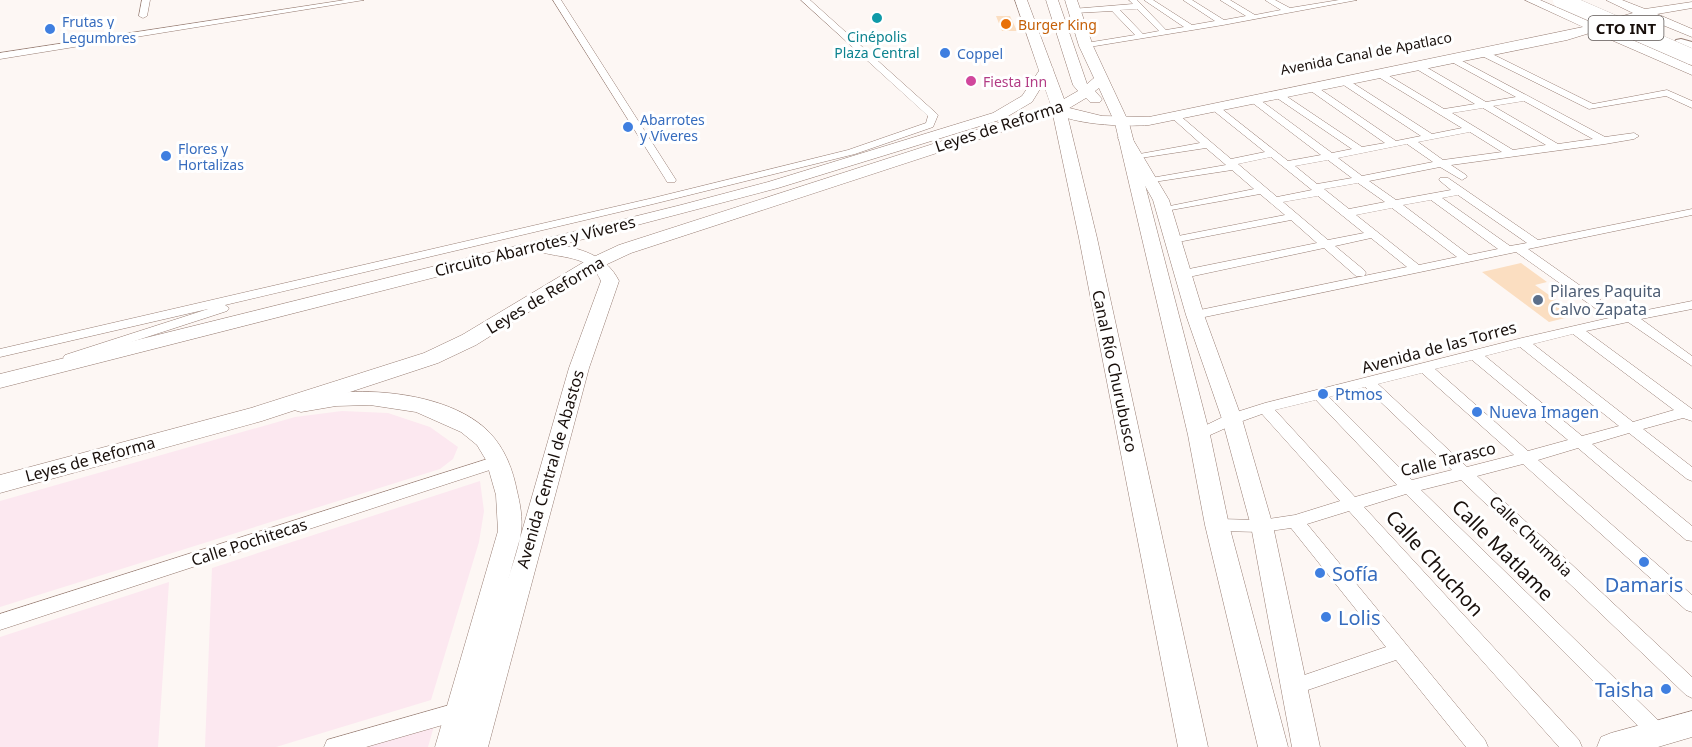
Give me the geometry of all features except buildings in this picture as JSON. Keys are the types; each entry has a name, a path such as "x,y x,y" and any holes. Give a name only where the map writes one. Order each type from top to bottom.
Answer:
{"highway":[{"name":"CTO INT","path":"1561,0 1690,51"},
{"name":"CTO INT","path":"1579,0 1690,51"}],"main road":[{"path":"1052,0 1078,81 1086,92 1121,123"},
{"path":"1073,5 1086,46 1121,123 1199,435 1217,525 1273,747"},
{"path":"1032,9 1058,19"},
{"name":"Canal Río Churubusco","path":"1032,9 1088,238 1193,747"},
{"name":"Leyes de Reforma","path":"0,484 255,414 431,358 508,318 595,263 625,249 1058,109 1102,79"}],"street":[{"path":"143,16 146,0"},
{"path":"0,49 315,0"},
{"path":"0,56 360,0"},
{"path":"556,0 671,180"},
{"path":"0,353 296,285 851,152 930,125 933,115 805,0"},
{"path":"1148,0 1191,28"},
{"path":"1187,0 1223,22"},
{"path":"1224,0 1253,17"},
{"path":"1269,0 1289,11"},
{"path":"1311,0 1321,5"},
{"path":"1086,46 1348,0"},
{"name":"CTO INT","path":"1531,0 1594,28 1690,51"},
{"path":"1611,0 1629,12 1625,19"},
{"name":"CTO INT","path":"1611,0 1669,23 1690,51"},
{"path":"1073,5 1114,8 1136,3 1165,33"},
{"name":"Avenida Canal de Apatlaco","path":"1121,123 1175,116 1214,107 1229,100 1253,99 1594,28 1644,13 1692,5"},
{"path":"1114,8 1141,37"},
{"path":"1594,28 1632,20 1669,23"},
{"name":"Avenida Canal de Apatlaco","path":"1121,123 1141,113 1229,100 1594,28"},
{"path":"1481,52 1592,107 1667,93 1692,105"},
{"path":"1451,58 1606,141"},
{"path":"1416,65 1556,147"},
{"name":"Circuito Abarrotes y Víveres","path":"0,381 773,185 981,122 1017,107 1027,99 1047,68"},
{"path":"1378,73 1511,153"},
{"path":"1342,80 1430,137"},
{"path":"1311,87 1394,144"},
{"path":"1277,94 1360,150"},
{"path":"1442,112 1527,98"},
{"path":"1253,99 1466,258"},
{"path":"1214,107 1417,269"},
{"path":"1058,109 1121,123 1164,210 1195,315 1232,419 1262,526 1306,747"},
{"path":"1175,116 1360,273"},
{"path":"1285,165 1471,129"},
{"path":"1276,200 1360,179 1442,163 1634,136"},
{"path":"1409,141 1462,177 1444,180 1536,243"},
{"path":"1138,157 1209,144"},
{"path":"1151,181 1273,154"},
{"path":"1164,210 1264,190"},
{"path":"1347,213 1460,191"},
{"path":"1434,196 1692,362"},
{"path":"1195,315 1692,212"},
{"path":"1173,240 1295,216"},
{"path":"1184,274 1374,234"},
{"path":"531,247 566,250 595,263"},
{"name":"Avenida Central de Abastos","path":"474,747 579,368 610,281 604,269 595,263"},
{"path":"0,381 296,285"},
{"path":"1685,306 1692,317"},
{"name":"Avenida de las Torres","path":"1199,435 1232,419 1265,408 1575,328 1685,306"},
{"path":"1575,328 1688,415"},
{"path":"1522,342 1692,475"},
{"path":"1474,354 1692,536"},
{"path":"1425,368 1692,605"},
{"name":"Calle Chumbia","path":"1369,383 1692,689"},
{"name":"Calle Matlame","path":"1319,395 1659,734"},
{"name":"Avenida Central de Abastos","path":"255,414 324,400 367,397 409,402 457,420 483,440 497,462 509,504 510,531 449,747"},
{"name":"Calle Chuchon","path":"1265,408 1572,747"},
{"name":"Calle Tarasco","path":"1217,525 1262,526 1295,521 1409,487 1465,474 1632,427 1688,415"},
{"name":"Calle Pochitecas","path":"0,622 497,462"},
{"path":"1295,521 1478,747"},
{"path":"1293,687 1401,650"},
{"path":"334,747 485,706"},
{"path":"1611,747 1692,724"}],"shaded area":[{"path":"342,411 388,413 430,427 458,447 453,459 440,469 0,607 0,501 295,417"},
{"path":"480,481 484,511 479,542 431,700 276,747 205,747 212,568"},
{"path":"169,582 158,747 0,747 0,637"},
{"path":"434,726 428,747 364,747"}],"place":[{"name":"Cinépolis Plaza Central","path":"877,18"},
{"name":"Burger King","path":"1006,24"},
{"name":"Frutas y Legumbres","path":"50,29"},
{"name":"Coppel","path":"945,53"},
{"name":"Fiesta Inn","path":"971,81"},
{"name":"Abarrotes y Víveres","path":"628,127"},
{"name":"Flores y Hortalizas","path":"166,156"},
{"name":"Pilares Paquita Calvo Zapata","path":"1538,300"},
{"name":"Ptmos","path":"1323,394"},
{"name":"Nueva Imagen","path":"1477,412"},
{"name":"Damaris","path":"1644,562"},
{"name":"Sofía","path":"1320,573"},
{"name":"Lolis","path":"1326,617"},
{"name":"Taisha","path":"1666,689"}]}
